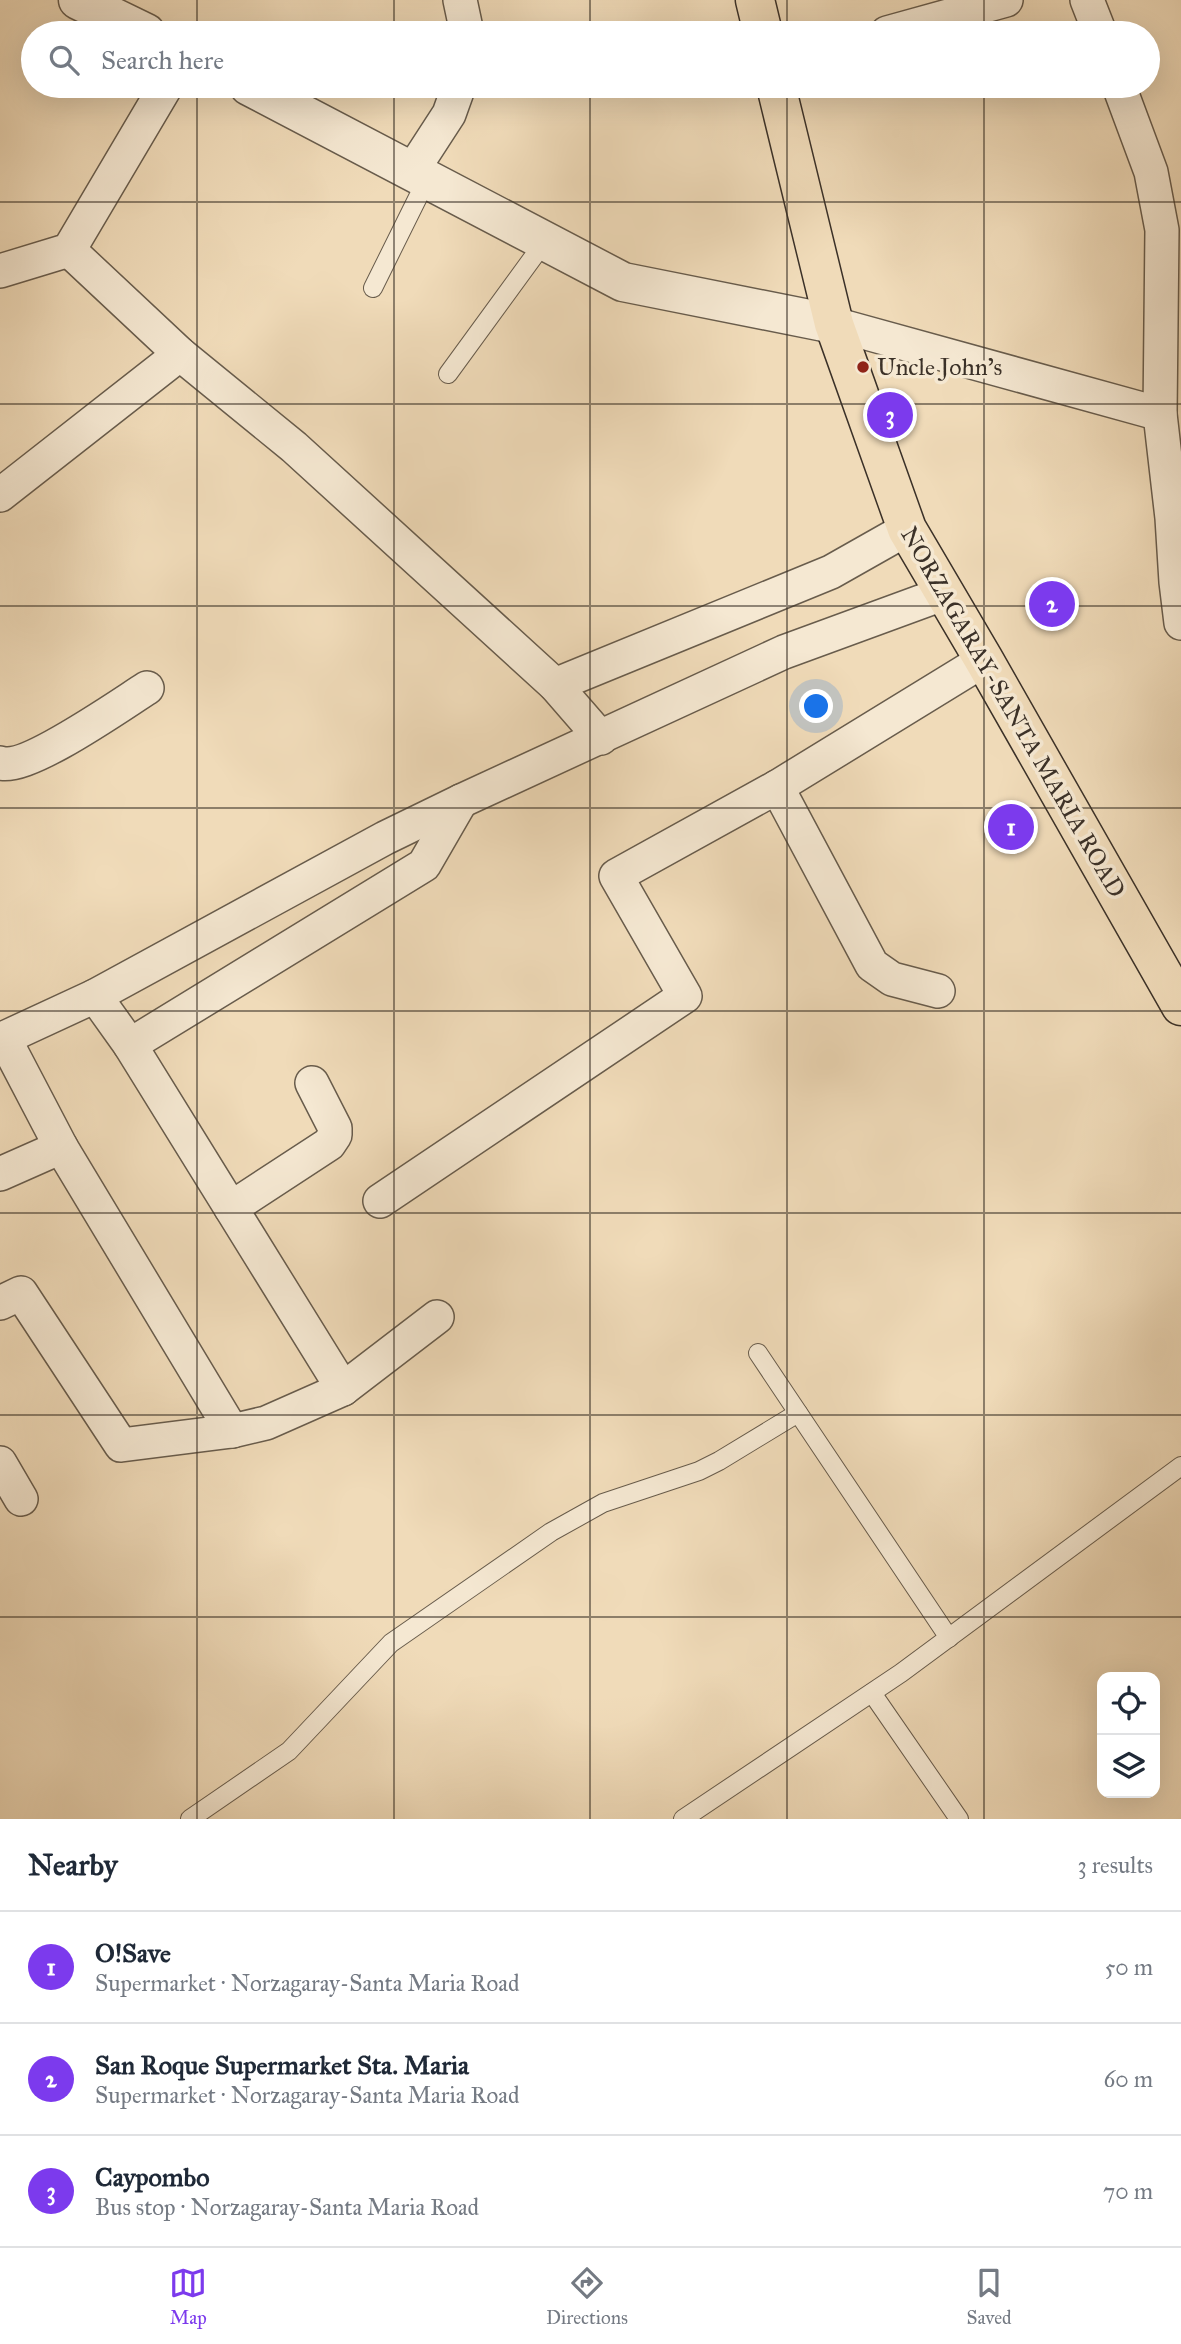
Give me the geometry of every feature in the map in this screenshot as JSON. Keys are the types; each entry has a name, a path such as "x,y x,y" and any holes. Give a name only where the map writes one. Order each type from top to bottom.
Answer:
{"main road":[{"path":"755,0 760,21"},
{"name":"NORZAGARAY-SANTA MARIA ROAD","path":"779,98 834,324 906,529 984,660 1181,1006"}],"street":[{"path":"78,0 121,21"},
{"path":"460,0 464,21"},
{"path":"930,21 1006,0"},
{"path":"1087,0 1095,21"},
{"path":"0,271 69,250 159,98"},
{"path":"272,98 623,282 834,324 1160,414"},
{"path":"419,175 455,98"},
{"path":"1123,98 1151,172 1162,230 1160,414 1181,623"},
{"path":"69,250 180,354 294,447 555,685 601,738"},
{"path":"0,495 180,354"},
{"path":"555,685 831,572 906,529"},
{"path":"232,1431 61,1147 2,1039 95,996 385,838 461,800 784,652 945,593"},
{"path":"380,1201 685,996 616,876 777,788 984,660"},
{"path":"0,763 6,765 40,754 147,688"},
{"path":"777,788 872,965 892,979 938,992"},
{"path":"130,1045 424,865 461,800"},
{"path":"95,996 130,1045 343,1389"},
{"path":"231,1208 329,1144 335,1135 335,1128 312,1083"},
{"path":"0,1174 61,1147"},
{"path":"0,1303 21,1293 121,1445 232,1431 266,1423 343,1389 437,1317"},
{"path":"1,1465 21,1499"}],"lane":[{"path":"373,288 419,175"},
{"path":"448,374 545,241"},
{"path":"758,1353 949,1638"},
{"path":"190,1819 289,1751 391,1643 551,1532 603,1503 719,1461 798,1413"},
{"path":"683,1819 872,1693 1181,1466"},
{"path":"872,1693 959,1819"}],"place":[{"name":"Uncle John's","path":"863,367"},
{"name":"Caypombo","path":"890,415"},
{"name":"San Roque Supermarket Sta. Maria","path":"1052,604"},
{"name":"O!Save","path":"1011,827"}]}
